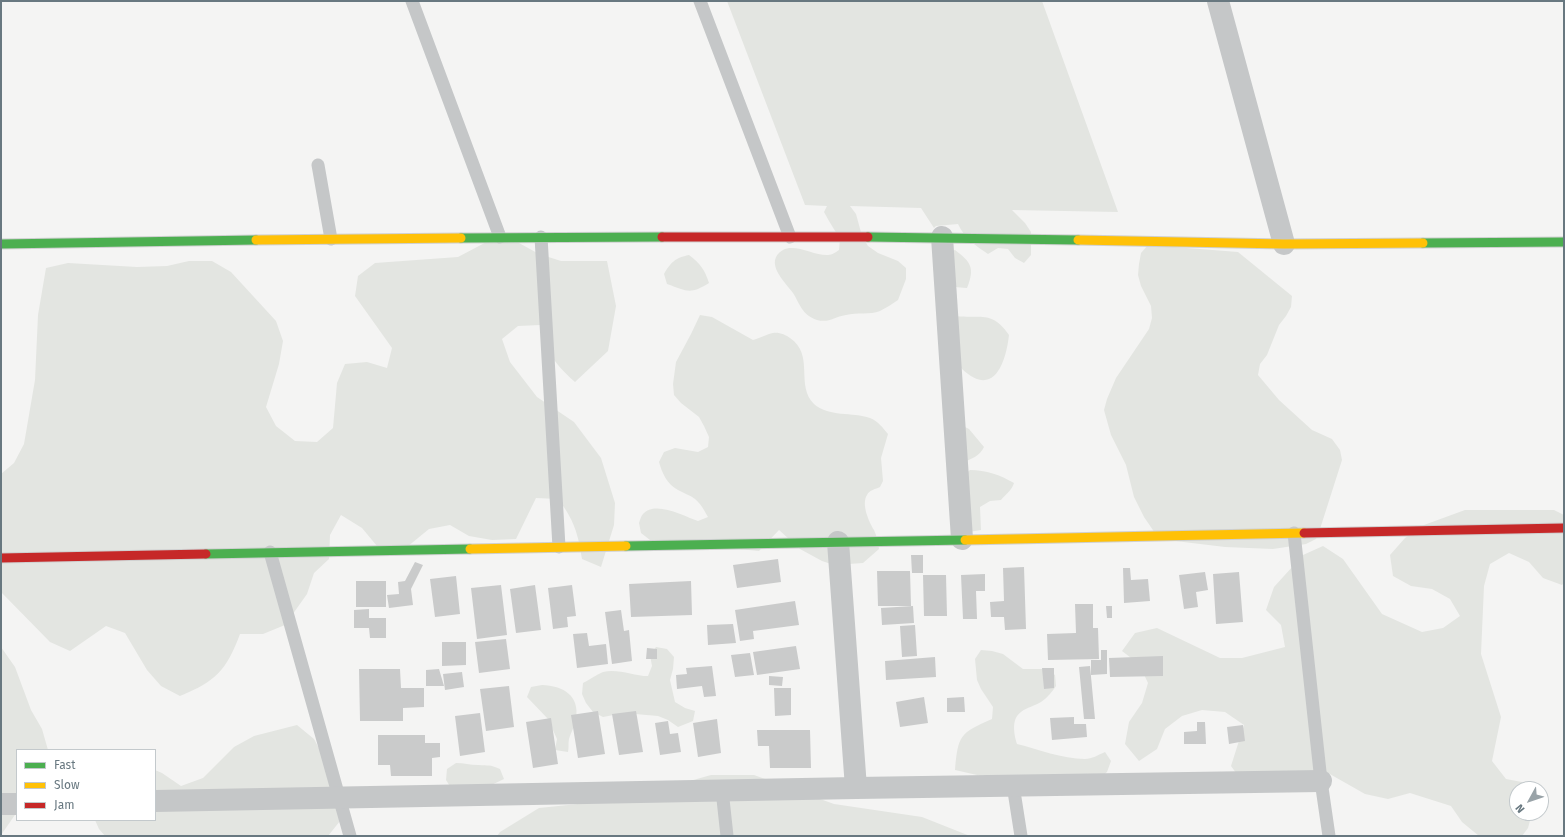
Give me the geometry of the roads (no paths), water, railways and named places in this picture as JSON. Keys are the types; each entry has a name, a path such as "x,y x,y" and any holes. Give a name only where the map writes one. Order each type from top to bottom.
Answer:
{"street":[{"path":"1218,1 1284,244"},
{"path":"1,244 500,237 942,237 1284,244 1564,242"},
{"path":"942,237 962,539"},
{"path":"1,558 1564,528"},
{"path":"838,542 856,788"},
{"path":"156,801 1013,785 1321,781"},
{"path":"1,804 16,804"}],"lane":[{"path":"412,1 500,237"},
{"path":"700,1 790,237"},
{"path":"318,164 331,239"},
{"path":"541,237 559,547"},
{"path":"1294,533 1321,781 1329,836"},
{"path":"270,552 350,836"},
{"path":"1013,785 1021,836"},
{"path":"722,790 727,836"}]}
